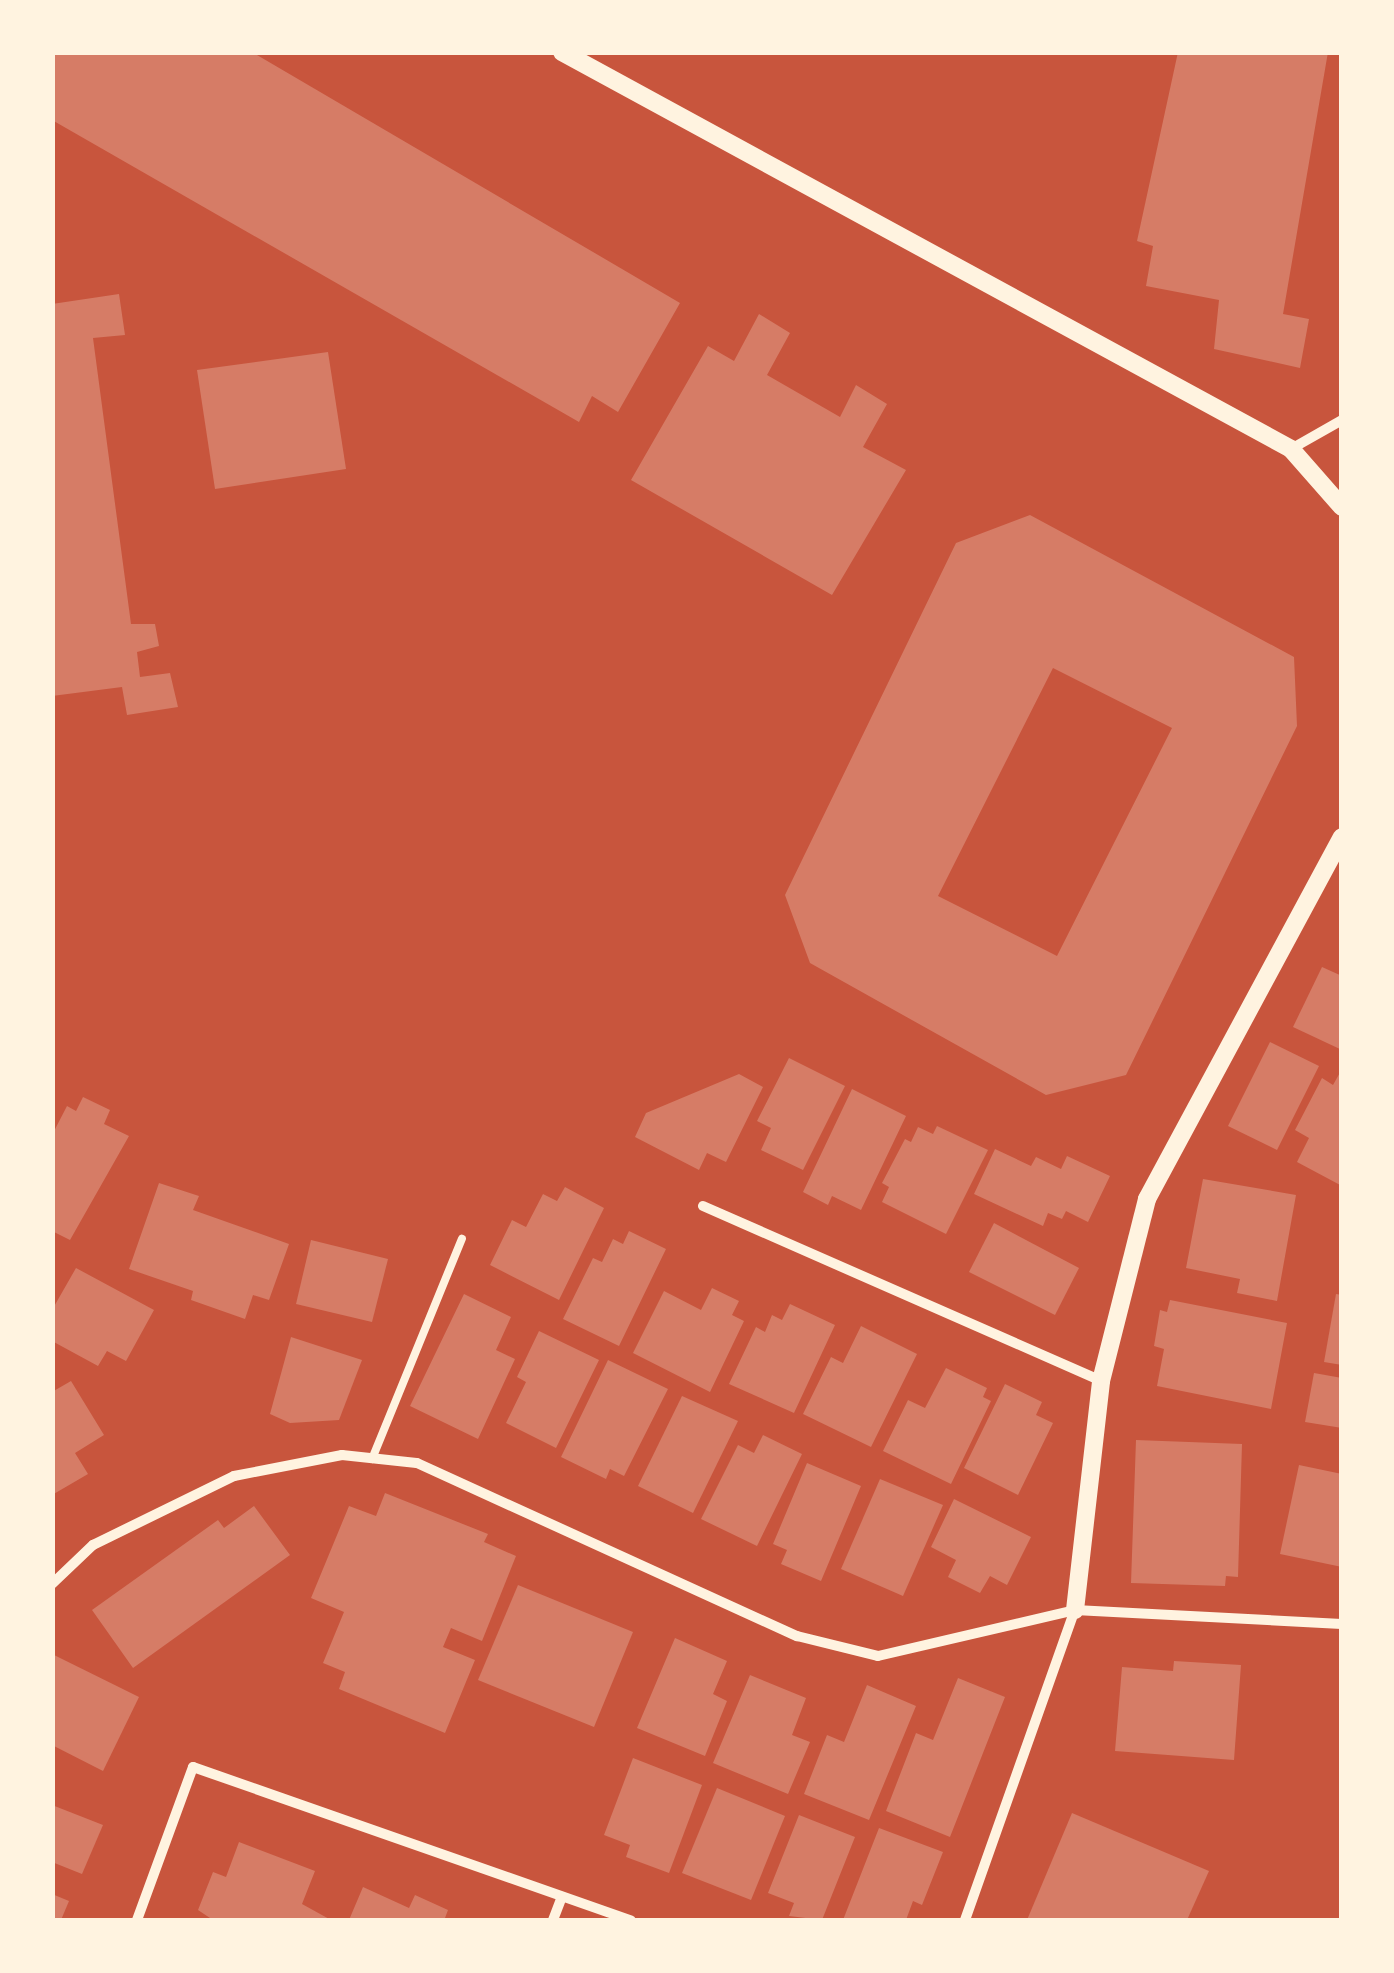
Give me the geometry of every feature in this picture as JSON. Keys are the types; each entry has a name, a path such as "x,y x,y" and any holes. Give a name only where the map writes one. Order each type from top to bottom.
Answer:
{"street":[{"path":"569,54 1291,449 1342,506"},
{"path":"1291,449 1342,420"},
{"path":"965,1920 1075,1610 1101,1382 1147,1199 1342,837"},
{"path":"703,1206 1101,1382"},
{"path":"52,1584 93,1545 234,1476 342,1455 417,1464 482,1489 797,1636 878,1656 1075,1610 1342,1624"},
{"path":"137,1920 193,1767 631,1920"},
{"path":"554,1920 562,1897"}],"lane":[{"path":"372,1458 462,1240"}],"building":[{"path":"52,52 252,52 680,303 618,412 592,396 579,422 52,120"},
{"path":"1178,52 1328,52 1283,314 1309,319 1300,368 1214,349 1219,300 1146,286 1153,246 1137,241"},
{"path":"119,294 125,335 93,338 131,624 155,624 159,646 137,652 140,677 170,673 178,707 127,715 122,687 52,696 52,304"},
{"path":"759,314 790,333 767,375 840,417 856,385 887,404 863,447 906,470 832,595 631,480 708,346 734,361"},
{"path":"328,352 346,469 215,489 197,370"},
{"path":"1030,515 1294,657 1297,726 1126,1075 1046,1095 810,963 785,895 956,543","holes":["1053,668 1172,728 1057,956 938,896"]},
{"path":"1322,967 1342,976 1342,1050 1293,1027"},
{"path":"1270,1042 1319,1066 1277,1150 1228,1126"},
{"path":"789,1058 845,1086 803,1170 761,1150 771,1128 757,1121"},
{"path":"1342,1069 1342,1186 1297,1162 1309,1138 1295,1130 1322,1078 1333,1085"},
{"path":"739,1074 763,1087 726,1162 707,1153 699,1170 635,1137 646,1113"},
{"path":"852,1089 906,1116 861,1210 832,1196 828,1205 803,1192"},
{"path":"83,1097 110,1110 104,1124 129,1136 70,1240 52,1231 52,1135 67,1106 76,1111"},
{"path":"937,1126 988,1150 946,1234 882,1202 889,1187 882,1183 905,1139 911,1142 918,1127 933,1134"},
{"path":"995,1149 1031,1166 1036,1157 1061,1169 1067,1156 1110,1176 1088,1222 1066,1211 1062,1219 1048,1213 1043,1226 974,1194"},
{"path":"1203,1179 1296,1195 1277,1301 1237,1293 1240,1279 1186,1268"},
{"path":"159,1183 199,1196 193,1210 289,1244 269,1300 253,1295 245,1319 191,1300 193,1291 129,1269"},
{"path":"565,1187 604,1208 559,1300 490,1265 512,1220 526,1227 543,1194 557,1201"},
{"path":"994,1223 1079,1268 1055,1315 969,1272"},
{"path":"629,1231 666,1249 619,1346 563,1319 593,1258 602,1262 613,1239 623,1244"},
{"path":"311,1240 388,1259 372,1322 296,1304"},
{"path":"76,1268 154,1310 126,1361 107,1351 98,1366 52,1341 52,1310"},
{"path":"712,1288 739,1301 732,1315 744,1321 710,1392 633,1353 664,1291 701,1310"},
{"path":"464,1294 511,1317 496,1350 515,1359 478,1439 410,1406"},
{"path":"1336,1294 1342,1295 1342,1365 1324,1362"},
{"path":"1170,1300 1287,1323 1271,1409 1157,1386 1164,1349 1154,1346 1160,1310 1167,1312"},
{"path":"790,1304 835,1325 794,1413 729,1384 756,1327 765,1332 772,1315 782,1320"},
{"path":"861,1326 917,1354 871,1447 803,1414 831,1357 843,1363"},
{"path":"539,1331 599,1360 556,1448 506,1423 526,1382 517,1377"},
{"path":"291,1337 362,1360 339,1420 290,1423 270,1414"},
{"path":"608,1360 668,1389 624,1476 610,1469 606,1479 561,1457"},
{"path":"946,1368 987,1388 983,1397 991,1401 951,1484 883,1451 908,1400 925,1408"},
{"path":"1314,1373 1342,1378 1342,1428 1305,1422"},
{"path":"71,1381 104,1435 75,1453 88,1474 52,1495 52,1392"},
{"path":"1005,1384 1042,1402 1036,1415 1053,1423 1018,1495 964,1468"},
{"path":"682,1396 738,1421 693,1513 638,1486"},
{"path":"763,1435 802,1454 757,1546 701,1519 738,1445 754,1453"},
{"path":"1136,1440 1242,1444 1238,1577 1226,1576 1225,1586 1131,1583"},
{"path":"807,1463 861,1486 821,1581 781,1564 787,1550 773,1544"},
{"path":"1299,1465 1342,1474 1342,1567 1280,1554"},
{"path":"880,1479 943,1505 903,1596 841,1569"},
{"path":"385,1493 488,1534 484,1542 516,1556 482,1641 451,1628 443,1647 475,1660 445,1733 339,1689 345,1672 323,1663 344,1612 311,1598 349,1506 376,1516"},
{"path":"954,1499 1031,1537 1007,1585 990,1576 980,1593 948,1577 956,1560 931,1547"},
{"path":"254,1506 290,1555 133,1668 92,1610 218,1520 224,1528"},
{"path":"518,1585 633,1632 594,1727 478,1680"},
{"path":"675,1638 727,1661 713,1694 727,1701 705,1756 637,1728"},
{"path":"52,1654 139,1697 103,1771 52,1745"},
{"path":"1174,1661 1241,1665 1234,1760 1115,1751 1122,1667 1173,1671"},
{"path":"750,1675 806,1698 792,1735 810,1742 788,1794 713,1763"},
{"path":"958,1678 1005,1697 950,1837 886,1811 916,1733 933,1740"},
{"path":"867,1685 916,1706 869,1820 804,1794 827,1735 844,1742"},
{"path":"633,1758 702,1785 669,1873 626,1857 630,1845 604,1835"},
{"path":"717,1788 785,1816 751,1900 682,1873"},
{"path":"52,1805 103,1825 82,1874 52,1862"},
{"path":"1072,1813 1209,1871 1187,1920 1027,1920"},
{"path":"799,1815 855,1837 822,1920 789,1916 794,1903 768,1893"},
{"path":"879,1828 943,1852 922,1905 913,1901 906,1920 843,1920"},
{"path":"239,1842 315,1871 302,1904 331,1920 213,1920 198,1910 213,1872 226,1877"},
{"path":"363,1887 409,1908 415,1895 448,1910 445,1918 451,1920 349,1920"},
{"path":"52,1894 69,1901 61,1920 52,1920"}]}
